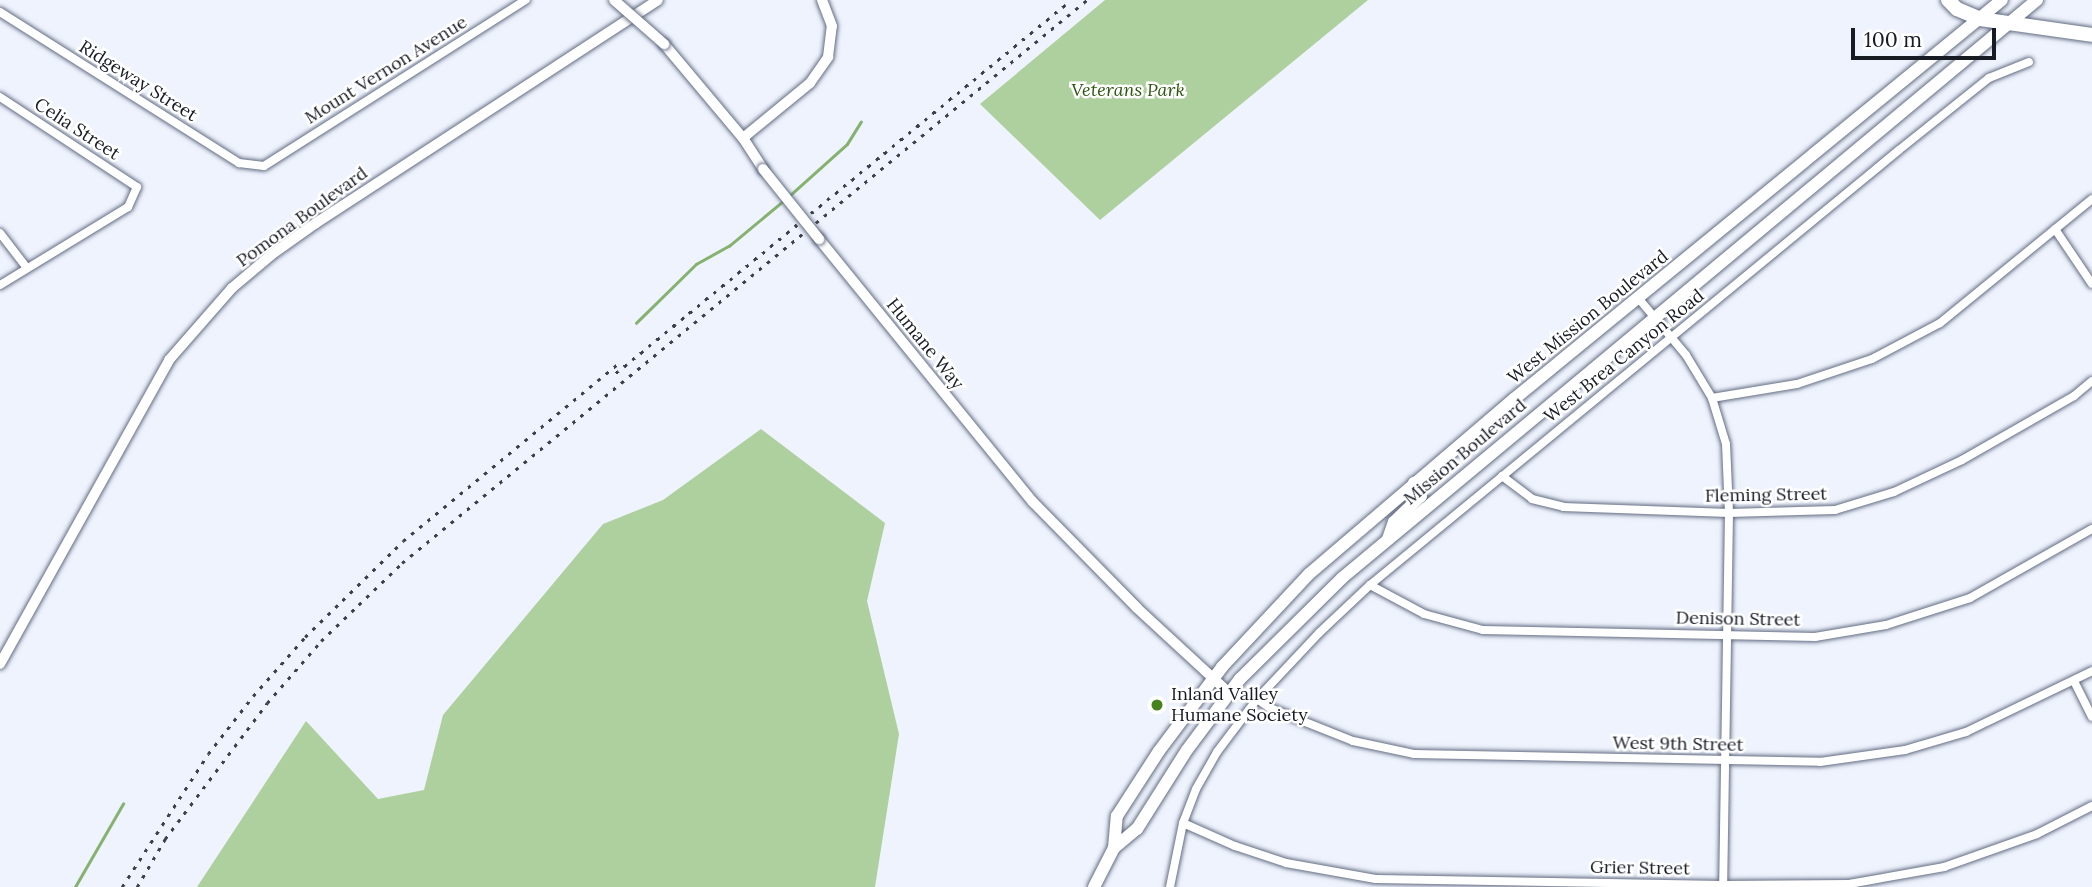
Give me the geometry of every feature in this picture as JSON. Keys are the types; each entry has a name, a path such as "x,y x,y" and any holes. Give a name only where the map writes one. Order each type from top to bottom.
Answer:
{"highway":[{"path":"1948,0 1957,9 1980,19 2007,25 2092,35"}],"main road":[{"name":"West Mission Boulevard","path":"1212,680 1317,566 2002,0"},
{"name":"Mission Boulevard","path":"1114,848 1137,829 1228,693 1342,578 2037,0"},
{"path":"1388,540 1394,522 1420,496 1414,484"},
{"path":"1094,887 1114,848 1117,816 1158,751 1212,680"}],"street":[{"name":"Mount Vernon Avenue","path":"264,166 515,3 526,0"},
{"name":"Humane Way","path":"614,0 664,44 743,138 763,169 1033,502 1088,561 1228,693"},
{"name":"Pomona Boulevard","path":"0,662 169,360 232,288 271,255 316,223 659,0"},
{"path":"743,138 810,83 828,57 832,26 822,0"},
{"name":"Ridgeway Street","path":"0,12 239,163 264,166"},
{"name":"West Brea Canyon Road","path":"1170,887 1183,823 1196,789 1217,752 1257,699 1370,585 1989,78 2029,62"},
{"name":"Celia Street","path":"0,97 137,187 128,207 27,268"},
{"path":"1712,398 1797,384 1872,359 1940,323 2092,199"},
{"path":"2054,229 2092,284"},
{"path":"0,233 27,268 0,285"},
{"path":"1639,299 1686,355 1712,398 1726,444 1729,513 1723,886"},
{"name":"Fleming Street","path":"1502,476 1532,499 1563,507 1729,513 1835,510 1894,492 1962,460 2074,396 2092,382"},
{"name":"Denison Street","path":"1370,585 1424,614 1483,630 1815,637 1886,625 1970,598 2092,529"},
{"name":"West 9th Street","path":"1257,699 1270,708 1353,741 1414,754 1820,762 1905,750 1966,732 2092,671"},
{"path":"2074,681 2092,717"},
{"name":"Grier Street","path":"1183,823 1235,846 1286,863 1376,879 1723,886 1849,884 1944,867 2037,834 2092,806"}],"green space":[{"name":"Veterans Park","path":"1105,0 1368,0 1100,220 980,104"},
{"path":"761,429 885,523 867,601 899,734 875,887 197,887 306,721 378,799 424,790 443,715 603,524 663,500"}],"waterway":[{"path":"788,197 847,144 861,122"},
{"path":"636,323 696,264 729,246 783,201"},
{"path":"75,887 123,804"}],"railway":[{"path":"616,373 1071,0"},
{"path":"137,887 165,839 267,703 321,641 402,563 1087,0"},
{"path":"122,887 208,754 253,696 305,637 403,541 621,361"}],"place":[{"name":"Inland Valley Humane Society","path":"1157,705"}]}
